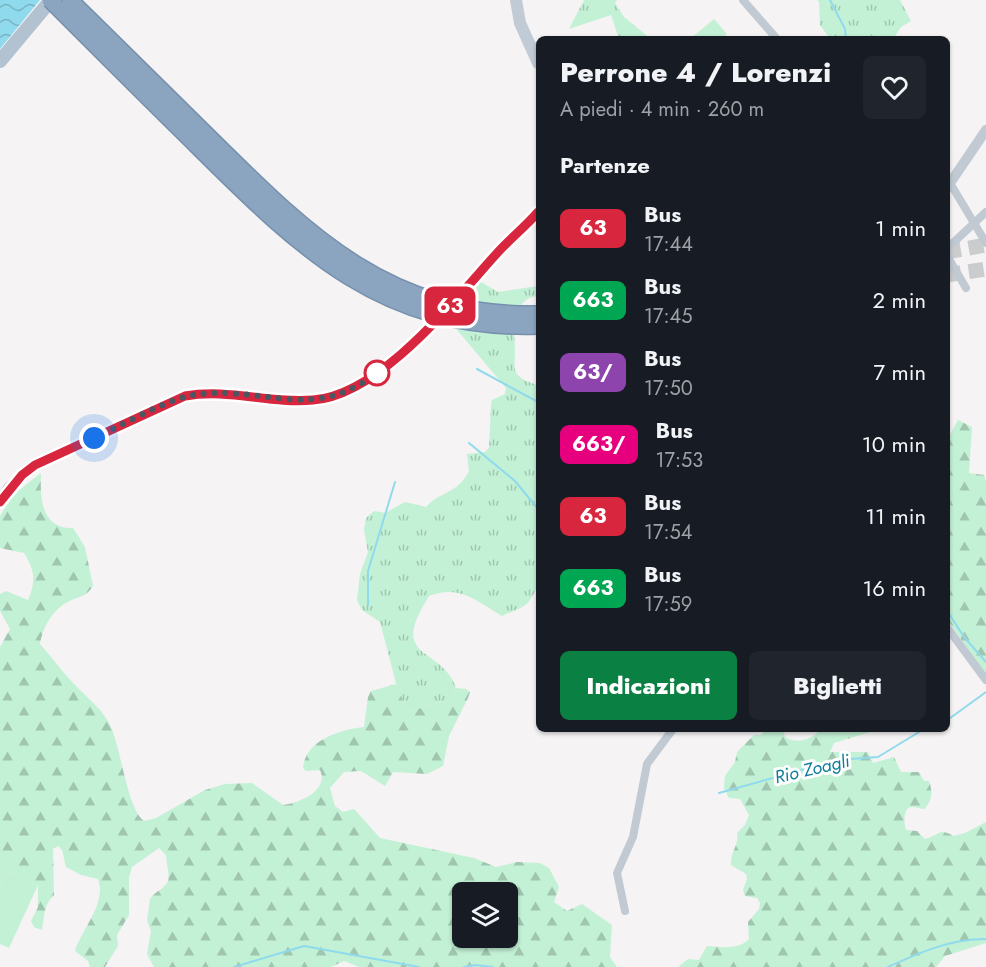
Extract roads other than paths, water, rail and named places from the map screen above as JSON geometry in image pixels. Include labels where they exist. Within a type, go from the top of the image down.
[{"type":"highway","points":[[50,0],[258,206],[330,267],[382,296],[435,315],[487,325],[536,326]]},
{"type":"highway","points":[[70,0],[284,211],[338,254],[379,278],[426,297],[480,311],[536,314]]},
{"type":"main road","points":[[0,61],[50,0]]},
{"type":"main road","points":[[516,0],[520,23],[536,59]]},
{"type":"main road","points":[[0,502],[22,475],[35,465],[185,396],[212,393],[315,400],[358,386],[387,366],[448,308],[536,214]]},
{"type":"street","points":[[743,0],[774,36]]},
{"type":"street","points":[[950,183],[986,130]]},
{"type":"street","points":[[950,189],[975,222],[986,243]]},
{"type":"street","points":[[950,244],[986,212]]},
{"type":"street","points":[[950,261],[966,288]]},
{"type":"street","points":[[950,631],[986,680]]},
{"type":"street","points":[[625,911],[617,873],[633,837],[647,764],[671,732]]},
{"type":"water","points":[[0,0],[40,0],[0,49]]},
{"type":"waterway","points":[[830,0],[845,29],[846,36]]},
{"type":"waterway","points":[[477,369],[536,401]]},
{"type":"waterway","points":[[469,443],[515,481],[536,507]]},
{"type":"waterway","points":[[368,605],[368,571],[395,482]]},
{"type":"waterway","points":[[950,615],[964,637],[986,662]]},
{"type":"waterway","name":"Rio Zoagli","points":[[950,718],[986,692]]},
{"type":"waterway","name":"Rio Zoagli","points":[[719,793],[837,760],[878,757],[919,732]]},
{"type":"waterway","points":[[888,967],[948,944],[986,939]]},
{"type":"waterway","points":[[234,967],[304,946],[419,967]]},
{"type":"waterway","points":[[464,967],[475,965],[493,967]]},
{"type":"tunnel","points":[[950,251],[986,245]]},
{"type":"tunnel","points":[[950,274],[986,269]]}]
